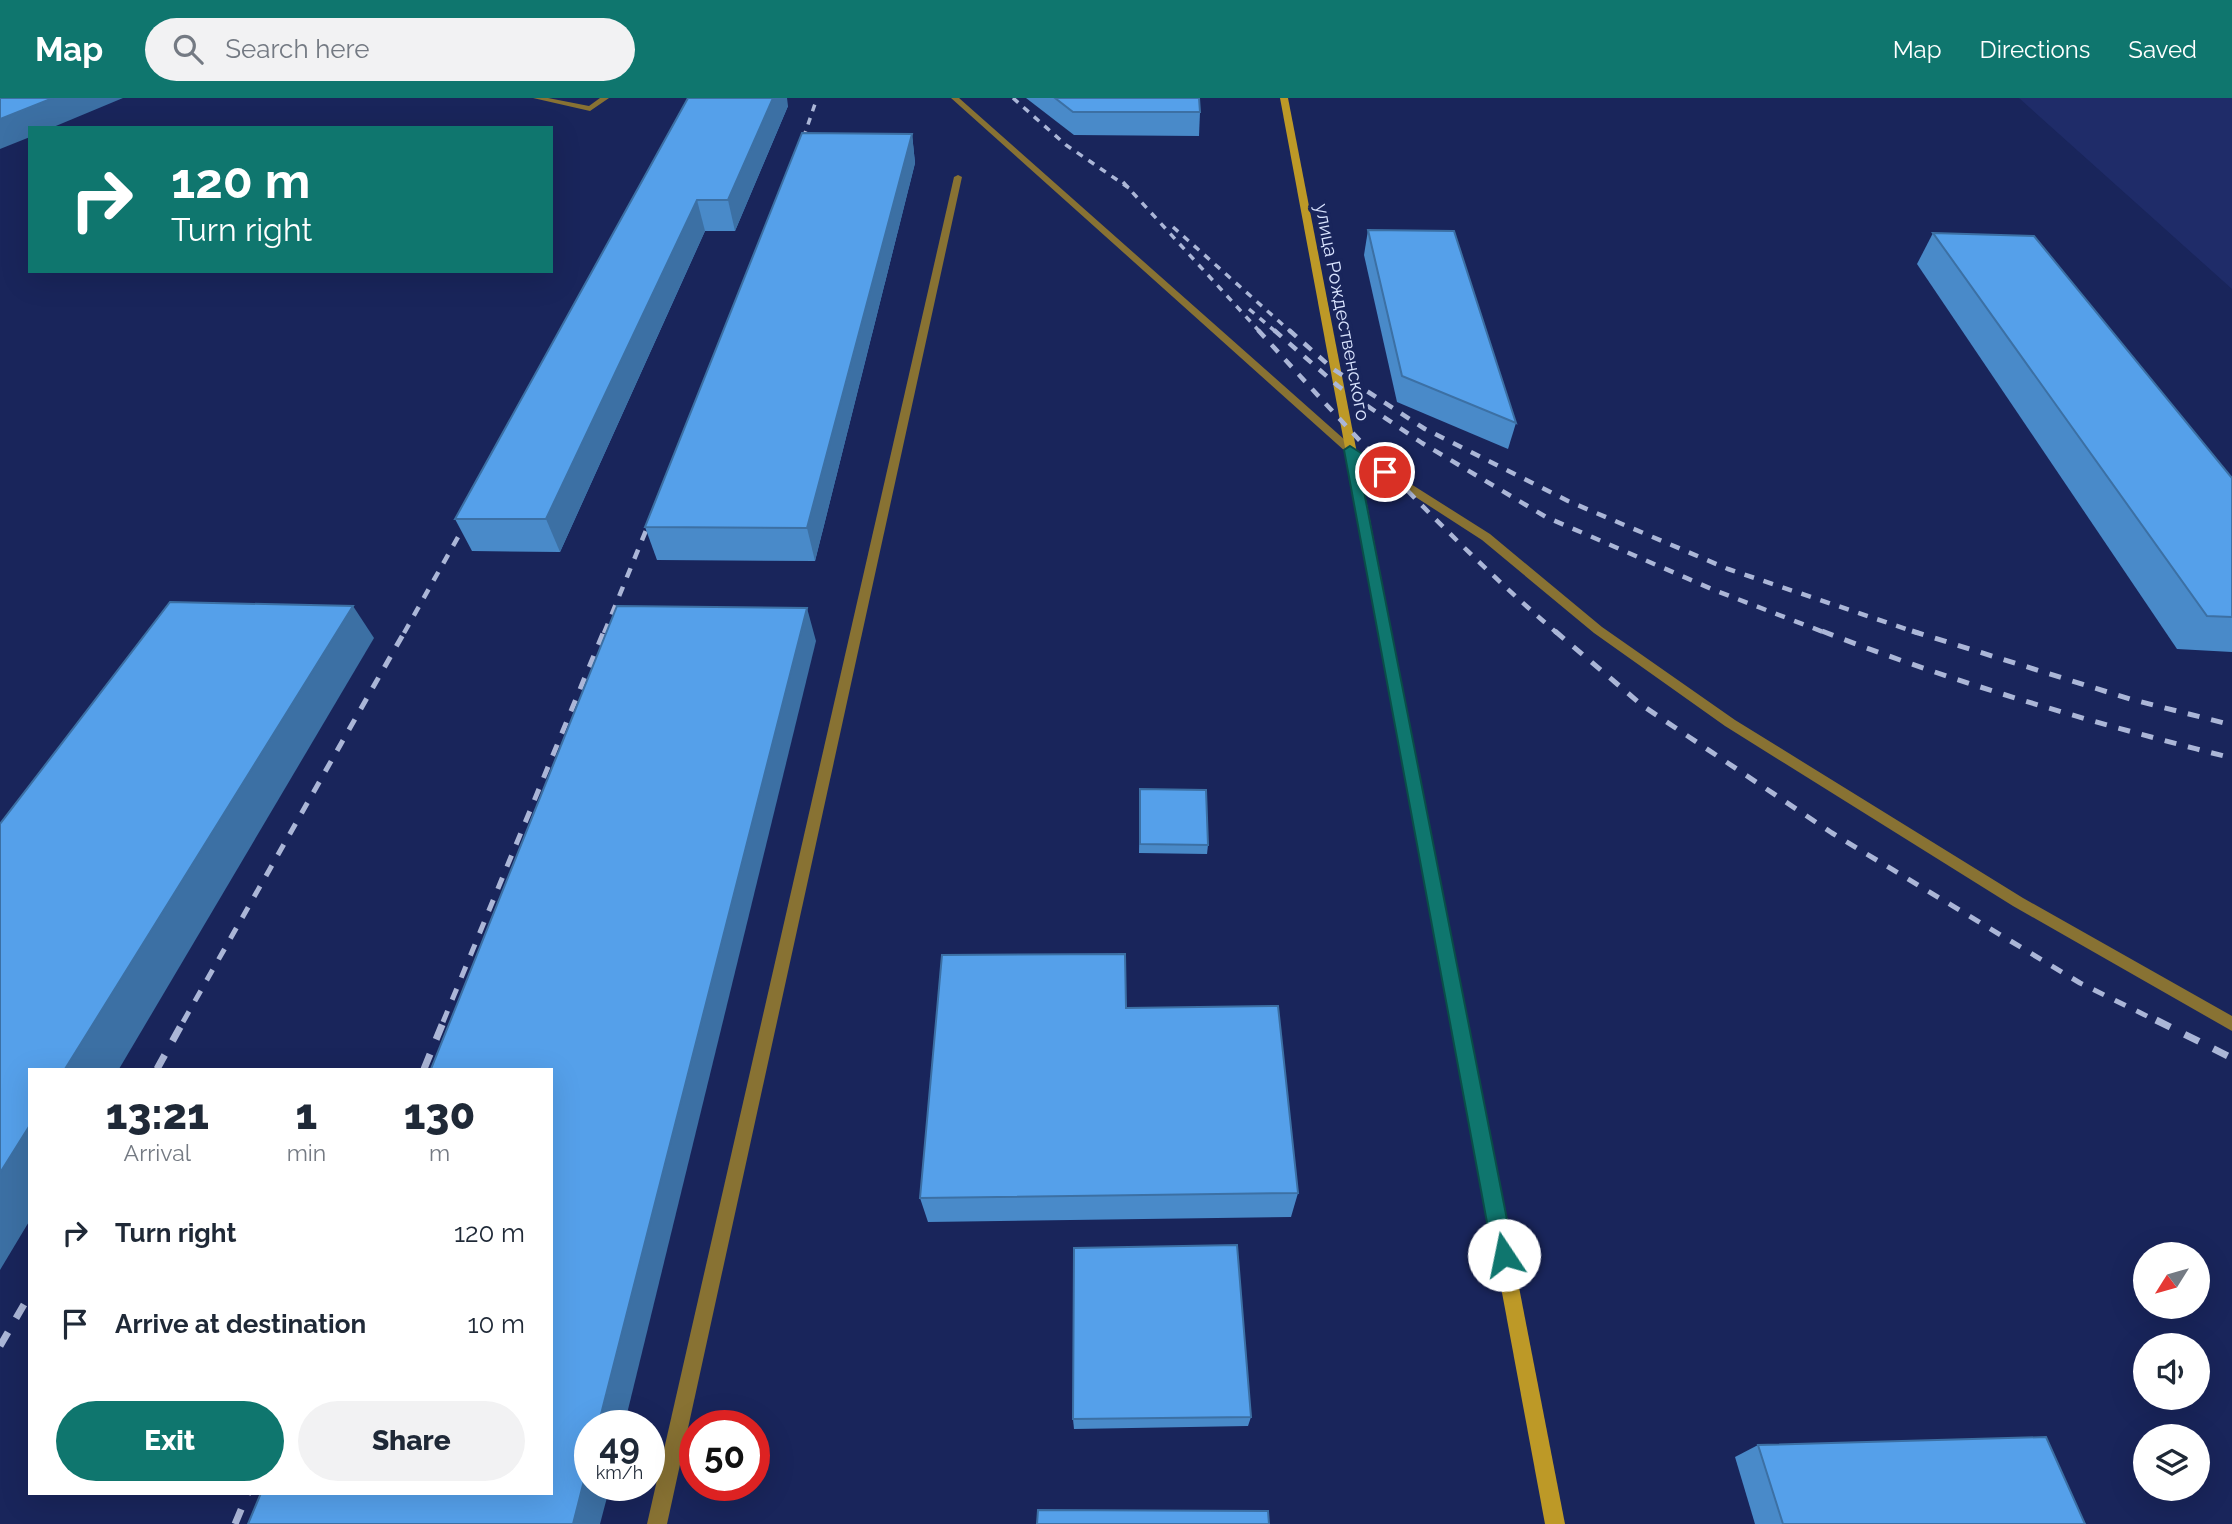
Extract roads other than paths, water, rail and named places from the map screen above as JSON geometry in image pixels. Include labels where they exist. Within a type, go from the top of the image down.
[{"type":"main road","name":"улица Рождественского","points":[[1284,98],[1555,1524]]},
{"type":"lane","points":[[537,98],[590,109],[605,98]]},
{"type":"lane","points":[[955,98],[1350,450],[1486,537],[1598,630],[1730,723],[2018,902],[2232,1024]]},
{"type":"lane","points":[[657,1524],[958,177]]},
{"type":"railway","points":[[799,151],[817,98]]},
{"type":"railway","points":[[1013,98],[1066,145],[1128,187]]},
{"type":"railway","points":[[1123,182],[1128,187]]},
{"type":"railway","points":[[1128,187],[1260,332]]},
{"type":"railway","points":[[1173,227],[1291,332]]},
{"type":"railway","points":[[1249,309],[1276,332]]},
{"type":"railway","points":[[1258,330],[1441,524],[1557,633]]},
{"type":"railway","points":[[1274,330],[1338,386],[1422,443],[1546,517],[1714,590],[1826,633]]},
{"type":"railway","points":[[1289,330],[1333,369],[1425,429],[1568,501],[1728,569],[1913,631]]},
{"type":"railway","points":[[604,633],[654,511]]},
{"type":"railway","points":[[404,633],[471,514]]},
{"type":"railway","points":[[183,1022],[405,631]]},
{"type":"railway","points":[[443,1022],[604,631]]},
{"type":"railway","points":[[1555,631],[1643,706],[1832,833],[2080,983],[2159,1022]]},
{"type":"railway","points":[[1822,631],[2025,701],[2232,758]]},
{"type":"railway","points":[[1913,631],[2130,699],[2232,725]]},
{"type":"railway","points":[[1913,631],[1918,633]]},
{"type":"railway","points":[[158,1068],[184,1020]]},
{"type":"railway","points":[[424,1068],[444,1020]]},
{"type":"railway","points":[[2156,1020],[2232,1058]]},
{"type":"railway","points":[[0,1346],[28,1297]]},
{"type":"railway","points":[[235,1524],[247,1495]]}]
